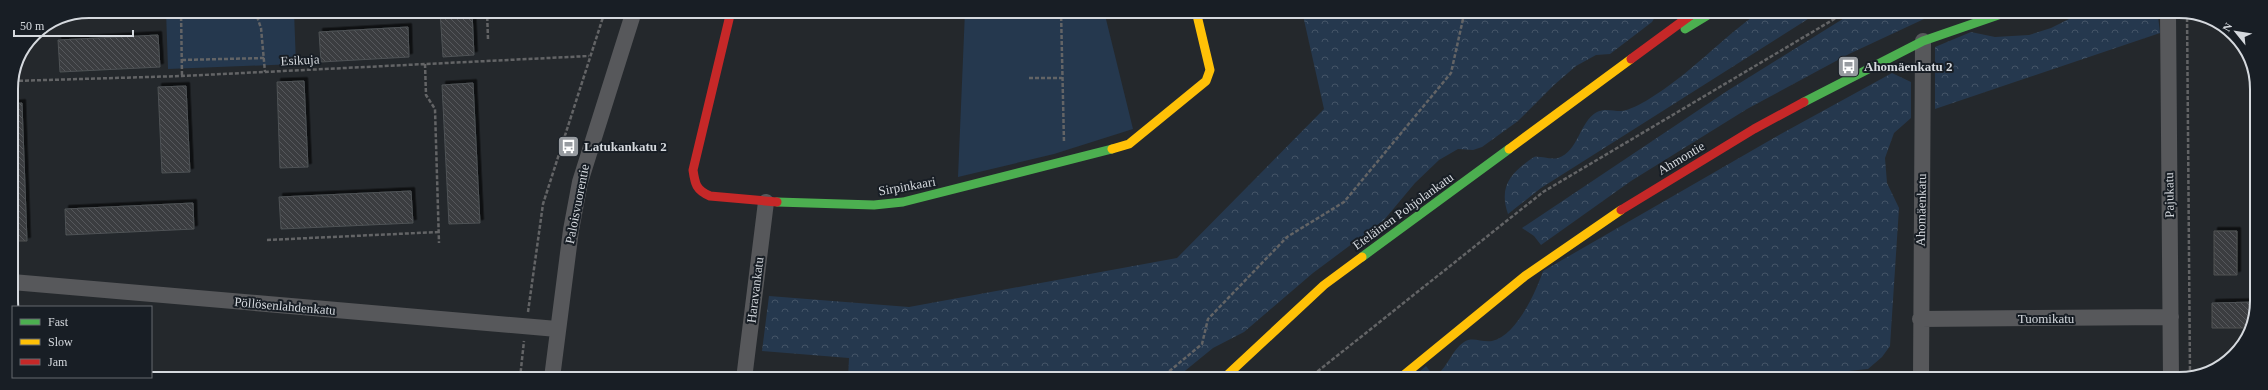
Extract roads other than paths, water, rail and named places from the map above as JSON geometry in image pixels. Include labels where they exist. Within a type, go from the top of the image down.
[{"type":"street","name":"Paloisvuorentie","points":[[553,372],[571,230],[580,182],[632,18]]},
{"type":"street","name":"Sirpinkaari","points":[[729,18],[693,170],[695,185],[700,192],[710,196],[766,202],[874,205],[903,202],[1129,144],[1206,81],[1210,70],[1198,18]]},
{"type":"street","name":"Eteläinen Pohjolankatu","points":[[1231,372],[1324,285],[1687,18]]},
{"type":"street","name":"Eteläinen Pohjolankatu","points":[[1608,75],[1703,18]]},
{"type":"street","name":"Ahmontie","points":[[1408,372],[1525,276],[1637,199],[1754,129],[1923,41],[1990,18]]},
{"type":"street","name":"Pajukatu","points":[[2168,18],[2171,372]]},
{"type":"street","name":"Ahomäenkatu","points":[[1921,372],[1920,319],[1923,41]]},
{"type":"street","name":"Haravankatu","points":[[745,372],[766,202]]},
{"type":"street","name":"Pöllösenlahdenkatu","points":[[18,283],[557,329]]},
{"type":"street","name":"Tuomikatu","points":[[1920,319],[2171,317]]},
{"type":"place","name":"Ahomäenkatu 2","points":[[1849,66]]},
{"type":"place","name":"Latukankatu 2","points":[[569,146]]}]
